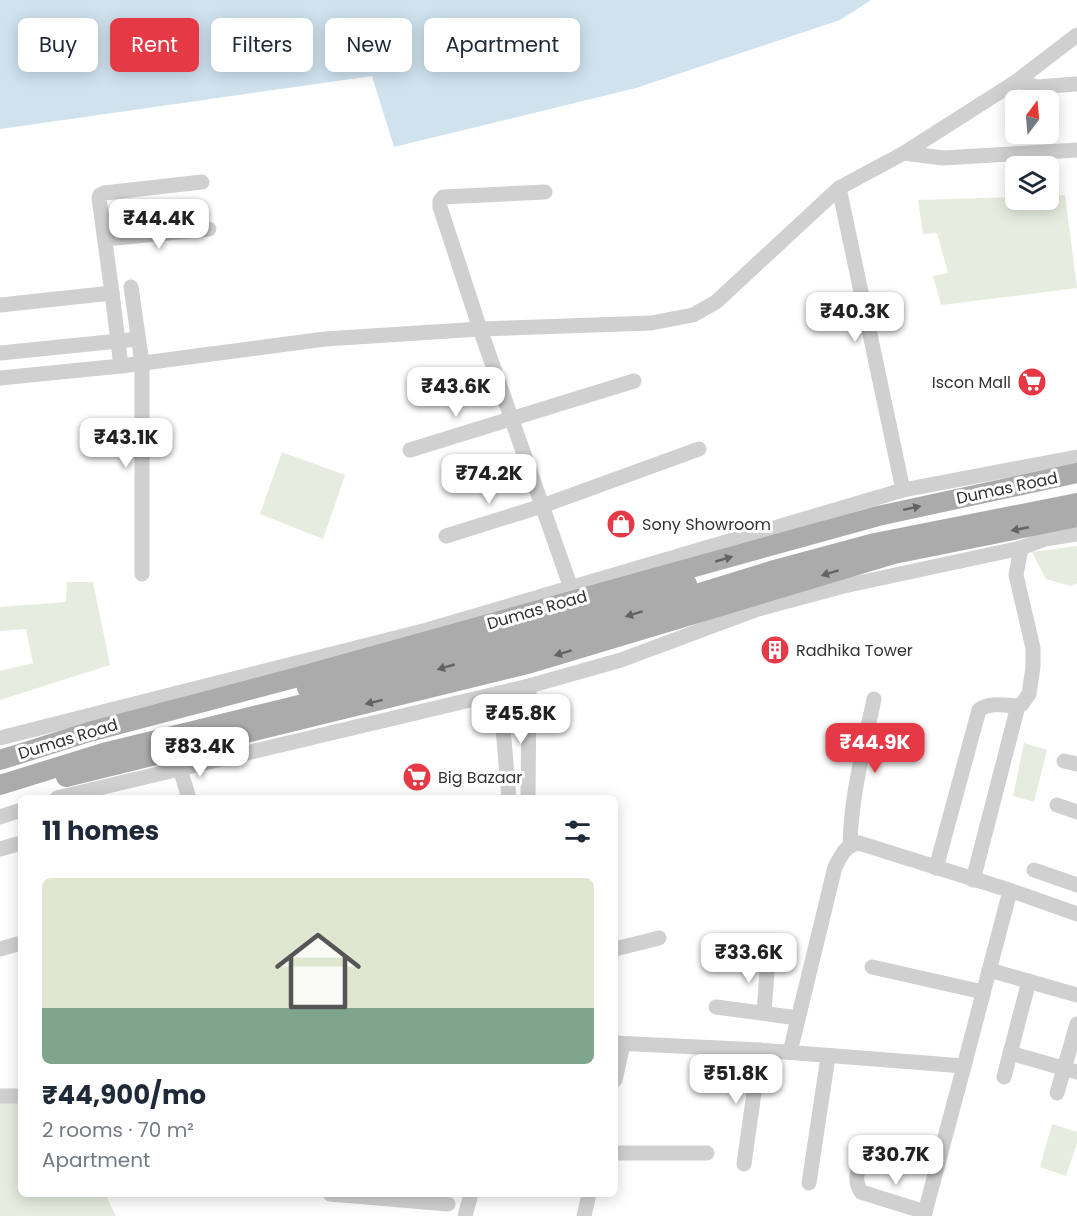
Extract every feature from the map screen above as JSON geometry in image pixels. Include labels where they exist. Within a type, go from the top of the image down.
[{"type":"main road","name":"Dumas Road","points":[[0,760],[90,732],[298,677],[878,516],[1077,473]]},
{"type":"main road","points":[[0,769],[49,754],[353,676],[885,529],[1077,491]]},
{"type":"main road","points":[[0,785],[104,753],[393,682],[602,623],[771,571],[875,543],[1077,503]]},
{"type":"main road","name":"Dumas Road","points":[[0,797],[27,787],[531,663],[894,554],[1077,517]]},
{"type":"street","points":[[0,378],[118,367],[325,339],[480,329],[651,323],[693,315],[716,302],[839,188],[904,153],[1017,81],[1077,35]]},
{"type":"street","points":[[1017,81],[1037,87],[1077,84]]},
{"type":"street","points":[[904,153],[943,158],[1077,150]]},
{"type":"street","points":[[118,367],[100,195],[202,182]]},
{"type":"street","points":[[839,188],[903,490]]},
{"type":"street","points":[[545,192],[443,197],[440,207],[480,329],[571,588]]},
{"type":"street","points":[[105,239],[209,229]]},
{"type":"street","points":[[131,287],[142,363],[142,574]]},
{"type":"street","points":[[0,305],[112,293]]},
{"type":"street","points":[[0,353],[138,339]]},
{"type":"street","points":[[411,450],[634,381]]},
{"type":"street","points":[[446,536],[542,506],[699,449]]},
{"type":"street","points":[[0,738],[427,630],[903,490],[1077,457]]},
{"type":"street","points":[[70,795],[529,686],[621,660],[758,609],[844,586],[1021,548],[1045,539],[1077,534]]},
{"type":"street","points":[[936,868],[979,710],[990,705],[1018,706],[1026,700],[1029,694],[1033,648],[1016,575],[1021,548]]},
{"type":"street","points":[[528,795],[529,686]]},
{"type":"street","points":[[500,693],[508,795]]},
{"type":"street","points":[[850,845],[854,790],[874,699]]},
{"type":"street","points":[[973,880],[1018,706]]},
{"type":"street","points":[[180,769],[185,795]]},
{"type":"street","points":[[1057,806],[1077,812]]},
{"type":"street","points":[[0,817],[18,811]]},
{"type":"street","points":[[790,1052],[835,867],[850,845],[859,843],[1077,914]]},
{"type":"street","points":[[0,849],[18,844]]},
{"type":"street","points":[[1034,870],[1077,885]]},
{"type":"street","points":[[860,1163],[856,1183],[861,1192],[924,1214],[1010,891]]},
{"type":"street","points":[[618,948],[659,938]]},
{"type":"street","points":[[0,949],[18,944]]},
{"type":"street","points":[[764,1013],[768,957]]},
{"type":"street","points":[[872,967],[983,993]]},
{"type":"street","points":[[989,969],[1077,995]]},
{"type":"street","points":[[1004,1077],[1029,981]]},
{"type":"street","points":[[716,1007],[798,1018]]},
{"type":"street","points":[[1057,1093],[1070,1070],[1077,1024]]},
{"type":"street","points":[[619,1043],[790,1052],[964,1066]]},
{"type":"street","points":[[744,1164],[760,1050]]},
{"type":"street","points":[[1010,1053],[1070,1070]]},
{"type":"street","points":[[809,1183],[828,1056]]},
{"type":"street","points":[[0,1096],[18,1096]]},
{"type":"street","points":[[618,1153],[707,1153]]},
{"type":"street","points":[[362,1197],[448,1205]]},
{"type":"street","points":[[465,1216],[470,1197]]},
{"type":"street","points":[[584,1216],[588,1197]]},
{"type":"shaded area","points":[[1059,195],[1065,195],[1077,288],[941,305],[933,276],[948,273],[937,233],[923,234],[918,200],[1005,197],[1005,210],[1059,210]]},
{"type":"shaded area","points":[[282,452],[345,475],[323,539],[260,514]]},
{"type":"shaded area","points":[[1077,546],[1077,583],[1071,586],[1046,579],[1032,552]]},
{"type":"shaded area","points":[[67,582],[93,582],[110,665],[0,700],[0,671],[33,663],[26,629],[0,631],[0,607],[66,602]]},
{"type":"shaded area","points":[[1024,743],[1047,750],[1034,802],[1013,796]]},
{"type":"shaded area","points":[[0,1094],[18,1094],[18,1197],[106,1197],[116,1216],[0,1216]]},
{"type":"shaded area","points":[[1052,1124],[1077,1132],[1077,1143],[1066,1176],[1040,1167]]},
{"type":"water","points":[[0,0],[871,0],[840,20],[636,88],[394,147],[372,76],[0,129]]},
{"type":"place","name":"Iscon Mall","points":[[1032,382]]},
{"type":"place","name":"Sony Showroom","points":[[621,524]]},
{"type":"place","name":"Radhika Tower","points":[[775,650]]},
{"type":"place","name":"Big Bazaar","points":[[417,777]]}]
